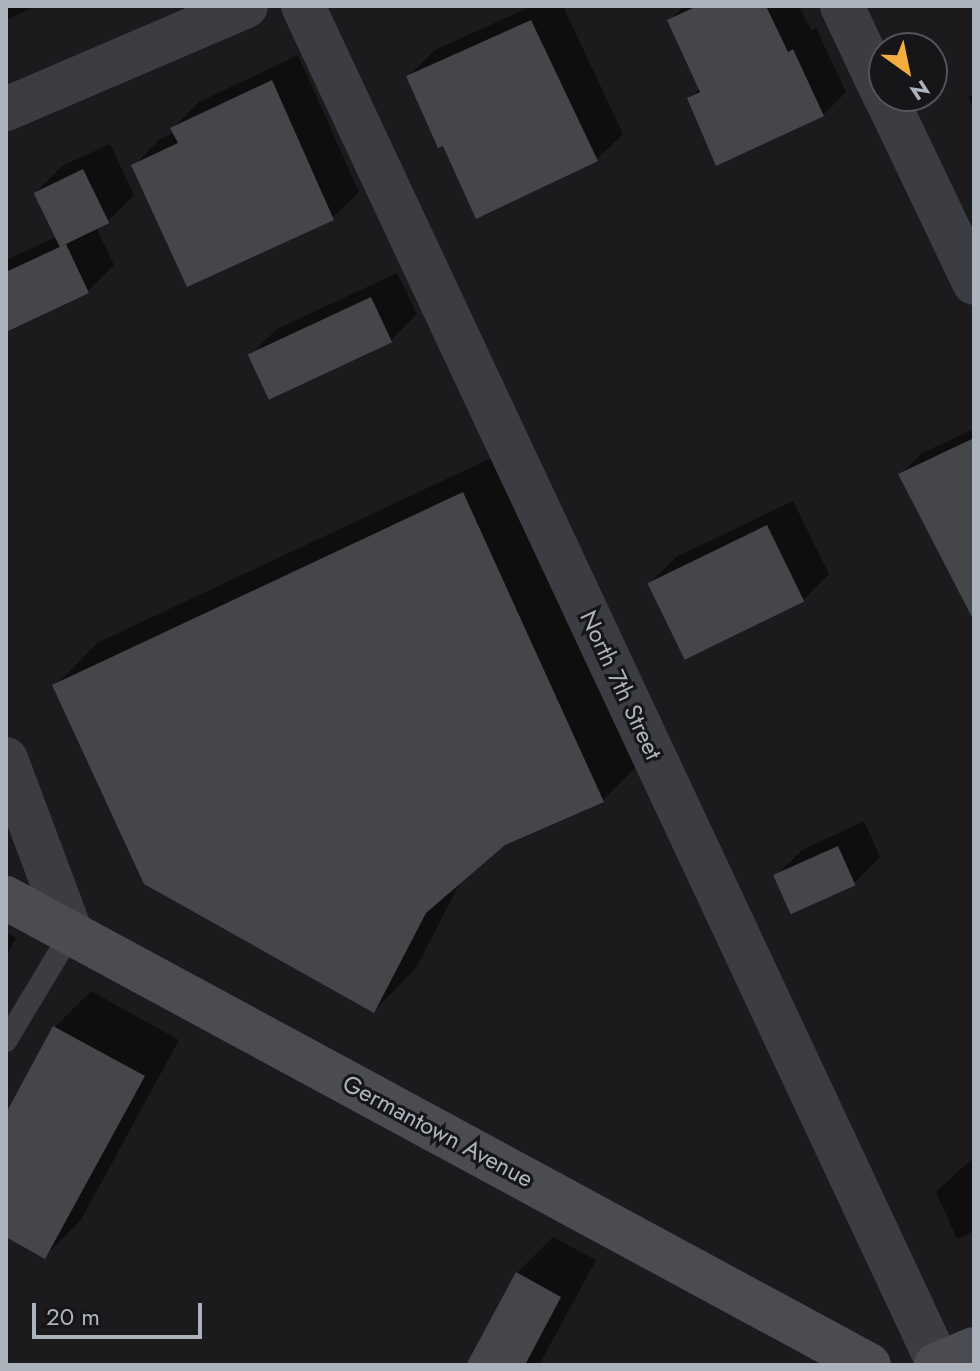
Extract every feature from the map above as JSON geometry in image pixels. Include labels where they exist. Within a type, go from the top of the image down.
[{"type":"street","points":[[6,109],[246,6]]},
{"type":"street","name":"North 7th Street","points":[[303,6],[938,1365]]},
{"type":"street","points":[[842,6],[868,61]]},
{"type":"street","points":[[892,112],[974,283]]},
{"type":"street","points":[[6,759],[71,933]]},
{"type":"street","name":"Germantown Avenue","points":[[6,898],[869,1365]]},
{"type":"street","points":[[938,1365],[974,1349]]},
{"type":"lane","points":[[6,1041],[71,933]]},
{"type":"building","points":[[697,6],[766,6],[788,52],[793,49],[824,116],[716,166],[687,98],[700,92],[667,20]]},
{"type":"building","points":[[531,20],[598,161],[476,219],[443,146],[438,148],[406,76]]},
{"type":"building","points":[[272,80],[334,220],[187,287],[131,165],[178,143],[170,128]]},
{"type":"building","points":[[83,169],[109,223],[60,247],[34,193]]},
{"type":"building","points":[[66,244],[89,293],[6,332],[6,272]]},
{"type":"building","points":[[371,297],[392,342],[269,400],[248,354]]},
{"type":"building","points":[[974,438],[974,621],[898,474]]},
{"type":"building","points":[[463,492],[604,802],[505,845],[426,913],[374,1013],[144,884],[52,685]]},
{"type":"building","points":[[767,525],[804,601],[685,660],[647,583]]},
{"type":"building","points":[[838,846],[855,885],[791,914],[773,875]]},
{"type":"building","points":[[53,1026],[145,1076],[45,1259],[6,1237],[6,1113]]},
{"type":"building","points":[[516,1272],[561,1297],[525,1365],[466,1365]]}]
